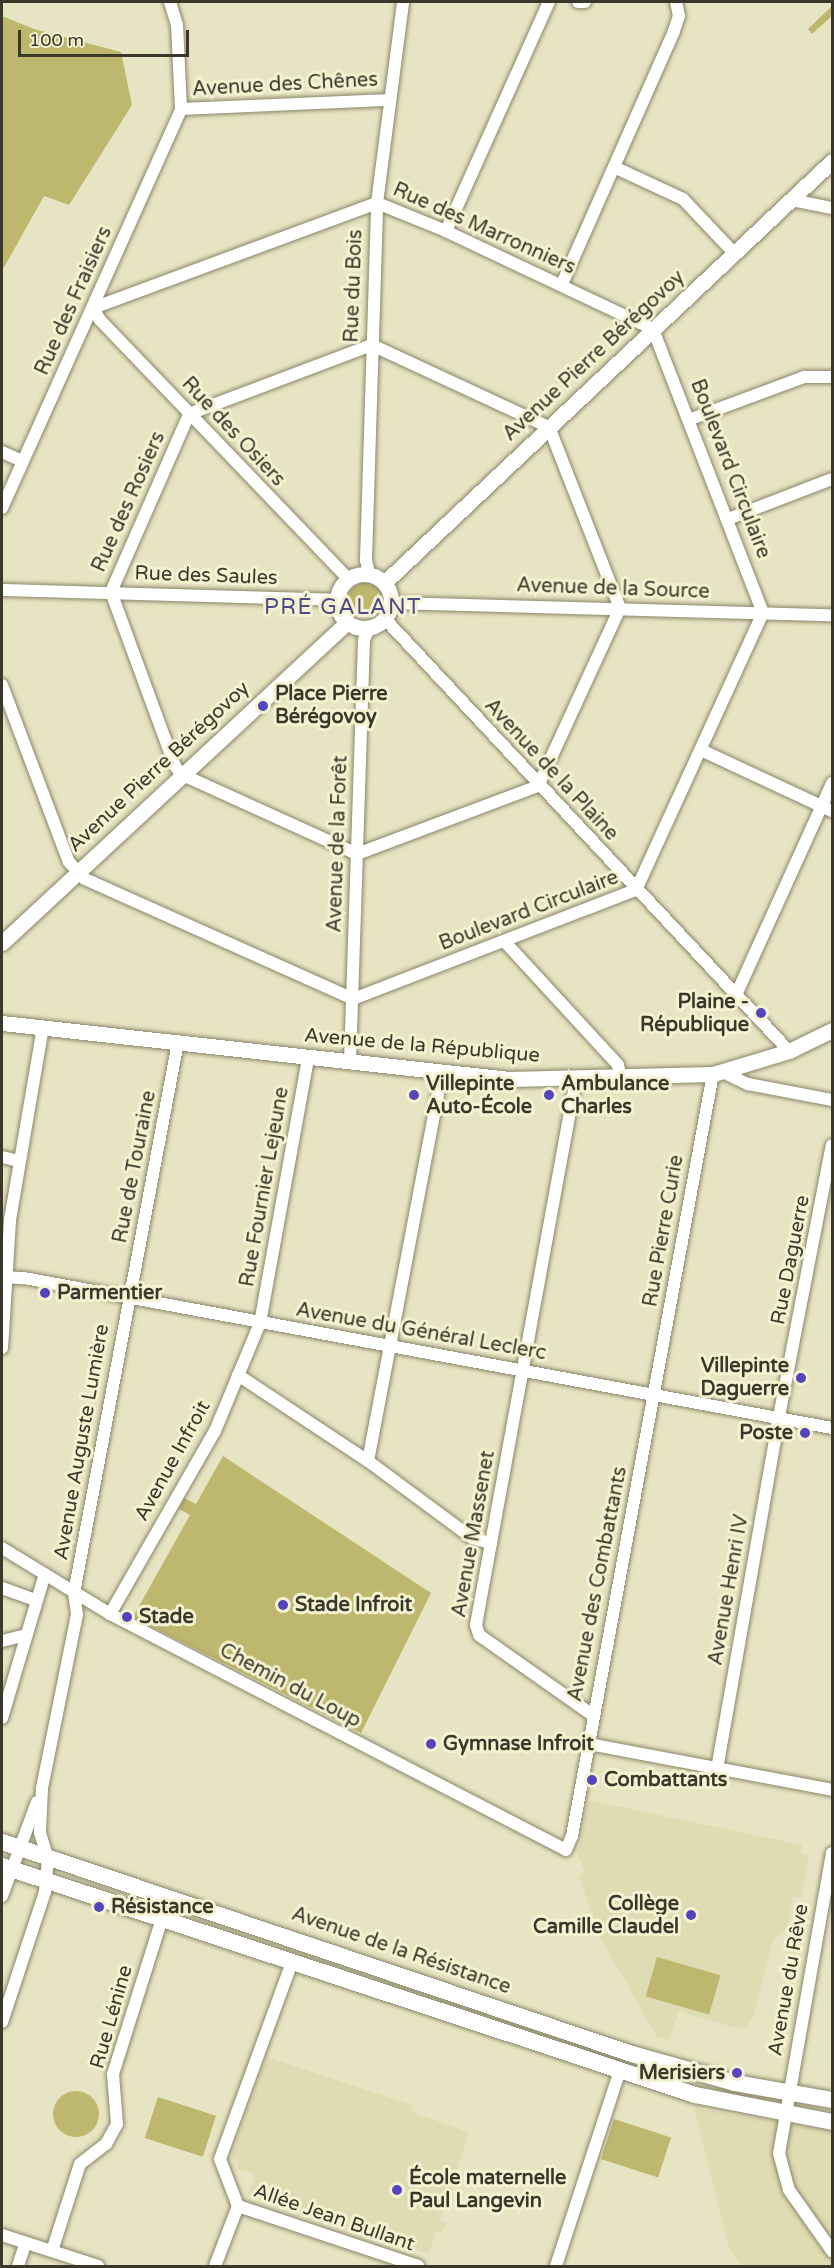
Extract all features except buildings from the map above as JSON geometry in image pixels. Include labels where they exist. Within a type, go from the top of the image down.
[{"type":"main road","name":"Avenue de la Résistance","points":[[2,1842],[48,1859],[257,1925],[632,2054],[735,2083],[832,2100]]},
{"type":"main road","points":[[7,1867],[718,2102],[832,2122]]},
{"type":"street","points":[[170,2],[177,26],[181,109]]},
{"type":"street","name":"Rue du Bois","points":[[369,574],[366,561],[376,203],[403,2]]},
{"type":"street","points":[[446,231],[549,2]]},
{"type":"street","points":[[578,2],[585,2]]},
{"type":"street","points":[[562,284],[666,52],[677,24],[676,2]]},
{"type":"street","name":"Avenue des Chênes","points":[[181,109],[390,100]]},
{"type":"street","name":"Rue des Fraisiers","points":[[2,508],[181,109]]},
{"type":"street","name":"Avenue Pierre Bérégovoy","points":[[385,582],[832,161]]},
{"type":"street","points":[[614,167],[683,199],[734,253]]},
{"type":"street","points":[[792,200],[832,208]]},
{"type":"street","name":"Rue des Marronniers","points":[[93,308],[376,203],[446,231],[653,329]]},
{"type":"street","name":"Rue des Osiers","points":[[93,308],[189,414],[348,579]]},
{"type":"street","name":"Boulevard Circulaire","points":[[353,999],[636,890],[763,613],[691,419],[653,329]]},
{"type":"street","points":[[181,774],[357,854],[538,786],[620,608],[549,427],[372,345],[189,414]]},
{"type":"street","points":[[691,419],[804,377],[832,377]]},
{"type":"street","name":"Rue des Rosiers","points":[[181,774],[175,766],[111,592],[189,414]]},
{"type":"street","points":[[2,452],[22,461]]},
{"type":"street","points":[[728,519],[832,479]]},
{"type":"street","points":[[369,574],[385,582],[392,603],[385,619],[369,628],[347,622],[337,600],[348,579],[369,574]]},
{"type":"street","name":"Rue des Saules","points":[[2,590],[337,600]]},
{"type":"street","name":"Avenue de la Source","points":[[392,603],[832,615]]},
{"type":"street","name":"Avenue de la Plaine","points":[[385,619],[538,786],[789,1051]]},
{"type":"street","name":"Avenue Pierre Bérégovoy","points":[[2,943],[347,622]]},
{"type":"street","name":"Avenue de la Forêt","points":[[350,1062],[364,640],[369,628]]},
{"type":"street","points":[[2,685],[69,862],[77,872],[85,879],[353,999]]},
{"type":"street","points":[[701,750],[827,809]]},
{"type":"street","points":[[736,995],[827,809],[832,783]]},
{"type":"street","points":[[505,942],[618,1065],[621,1077]]},
{"type":"street","name":"Avenue de la République","points":[[2,1023],[509,1079],[718,1073],[789,1051],[832,1030]]},
{"type":"street","points":[[2,1348],[4,1277],[10,1220],[43,1027]]},
{"type":"street","name":"Rue de Touraine","points":[[130,1298],[178,1042]]},
{"type":"street","name":"Rue Fournier Lejeune","points":[[260,1323],[309,1058]]},
{"type":"street","points":[[368,1461],[392,1347],[442,1072]]},
{"type":"street","points":[[718,1073],[748,1084],[832,1100]]},
{"type":"street","name":"Rue Pierre Curie","points":[[654,1395],[718,1073]]},
{"type":"street","name":"Avenue Massenet","points":[[576,1078],[476,1625],[479,1635],[594,1716]]},
{"type":"street","name":"Rue Daguerre","points":[[780,1418],[832,1144]]},
{"type":"street","points":[[2,1157],[20,1161]]},
{"type":"street","name":"Avenue du Général Leclerc","points":[[4,1277],[130,1298],[832,1428]]},
{"type":"street","name":"Avenue Auguste Lumière","points":[[42,1788],[77,1614],[74,1593],[130,1298]]},
{"type":"street","name":"Avenue Infroit","points":[[110,1614],[215,1431],[260,1323]]},
{"type":"street","points":[[238,1375],[368,1461],[472,1538],[491,1544]]},
{"type":"street","name":"Avenue des Combattants","points":[[566,1850],[572,1836],[654,1395]]},
{"type":"street","name":"Avenue Henri IV","points":[[717,1768],[780,1418]]},
{"type":"street","name":"Chemin du Loup","points":[[2,1548],[110,1614],[566,1850]]},
{"type":"street","points":[[2,1718],[35,1600],[45,1574]]},
{"type":"street","points":[[2,1588],[35,1600]]},
{"type":"street","points":[[2,1641],[26,1635]]},
{"type":"street","points":[[589,1744],[832,1790]]},
{"type":"street","points":[[2,1896],[7,1867],[20,1849],[42,1788]]},
{"type":"street","points":[[2,2022],[47,1881],[48,1859],[40,1832],[42,1788]]},
{"type":"street","name":"Avenue du Rêve","points":[[832,1853],[779,2153],[784,2178],[800,2207],[832,2252]]},
{"type":"street","name":"Rue Lénine","points":[[52,2251],[80,2164],[106,2144],[117,2124],[112,2074],[162,1919]]},
{"type":"street","points":[[215,2266],[238,2206],[220,2159],[291,1962]]},
{"type":"street","points":[[556,2266],[620,2070]]},
{"type":"street","name":"Allée Jean Bullant","points":[[238,2206],[418,2266]]},
{"type":"street","points":[[2,2235],[98,2266]]},
{"type":"street","points":[[18,2266],[25,2244]]},
{"type":"shaded area","points":[[832,6],[832,16],[812,34],[808,29]]},
{"type":"shaded area","points":[[2,16],[34,29],[121,52],[132,105],[69,205],[44,196],[2,271]]},
{"type":"shaded area","points":[[365,583],[377,588],[382,600],[377,612],[365,617],[353,612],[348,600],[353,588]]},
{"type":"shaded area","name":"Stade Infroit","points":[[223,1456],[431,1593],[361,1733],[133,1617],[190,1515],[179,1509],[184,1498],[196,1504]]},
{"type":"shaded area","name":"Collège Camille Claudel","points":[[588,1800],[802,1845],[801,1854],[809,1856],[801,1898],[793,1897],[788,1926],[773,1940],[754,2016],[746,2027],[735,2028],[679,2011],[669,2040],[657,2037],[600,1937],[579,1876],[585,1871],[578,1856]]},
{"type":"shaded area","points":[[657,1957],[720,1975],[709,2015],[646,1996]]},
{"type":"shaded area","points":[[266,2057],[413,2105],[411,2112],[469,2132],[440,2221],[446,2223],[442,2233],[436,2231],[429,2254],[248,2195],[255,2174],[237,2169],[239,2160],[231,2157]]},
{"type":"shaded area","points":[[76,2091],[92,2098],[99,2114],[92,2130],[76,2137],[60,2130],[53,2114],[60,2098]]},
{"type":"shaded area","points":[[158,2097],[216,2116],[203,2157],[145,2138]]},
{"type":"shaded area","points":[[694,2108],[832,2131],[832,2266],[741,2266],[729,2249]]},
{"type":"shaded area","points":[[614,2119],[671,2138],[658,2177],[601,2159]]},
{"type":"place","name":"Place Pierre Bérégovoy","points":[[263,706]]},
{"type":"place","name":"Plaine - République","points":[[761,1013]]},
{"type":"place","name":"Villepinte Auto-École","points":[[414,1095]]},
{"type":"place","name":"Ambulance Charles","points":[[549,1095]]},
{"type":"place","name":"Parmentier","points":[[45,1293]]},
{"type":"place","name":"Villepinte Daguerre","points":[[801,1378]]},
{"type":"place","name":"Poste","points":[[805,1433]]},
{"type":"place","name":"Stade Infroit","points":[[283,1605]]},
{"type":"place","name":"Stade","points":[[127,1617]]},
{"type":"place","name":"Gymnase Infroit","points":[[431,1744]]},
{"type":"place","name":"Combattants","points":[[592,1780]]},
{"type":"place","name":"Résistance","points":[[99,1907]]},
{"type":"place","name":"Collège Camille Claudel","points":[[691,1915]]},
{"type":"place","name":"Merisiers","points":[[737,2073]]},
{"type":"place","name":"École maternelle Paul Langevin","points":[[397,2190]]},
{"type":"district","name":"PRÉ GALANT","points":[[343,608]]}]
